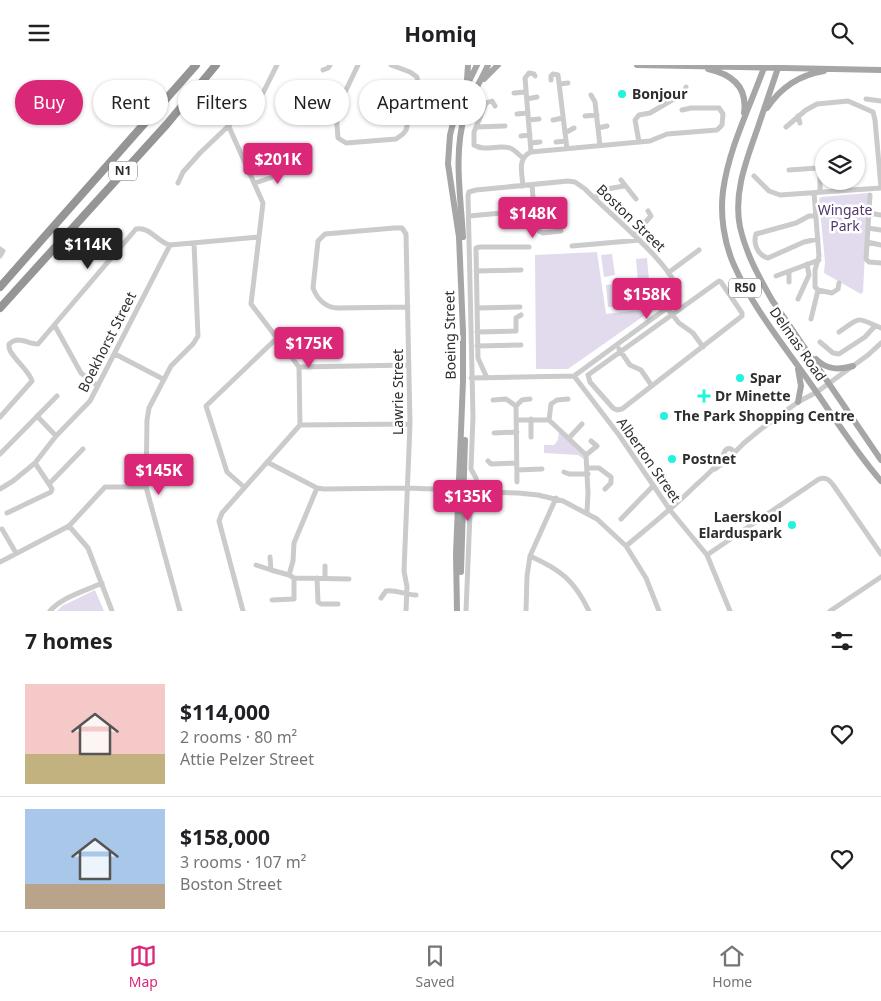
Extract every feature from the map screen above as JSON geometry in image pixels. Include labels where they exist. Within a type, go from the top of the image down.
[{"type":"highway","name":"N1","points":[[0,287],[196,65]]},
{"type":"highway","name":"N1","points":[[0,308],[166,124],[216,65]]},
{"type":"highway","points":[[0,280],[78,199]]},
{"type":"highway","points":[[0,315],[29,276]]},
{"type":"main road","points":[[467,80],[468,65]]},
{"type":"main road","name":"Boeing Street","points":[[470,80],[477,65]]},
{"type":"main road","name":"Boeing Street","points":[[480,80],[488,65]]},
{"type":"main road","points":[[481,80],[498,65]]},
{"type":"main road","points":[[637,65],[778,66],[881,70]]},
{"type":"main road","points":[[697,66],[727,75],[737,83],[743,95],[745,105],[741,126]]},
{"type":"main road","name":"Delmas Road","points":[[765,66],[741,126],[728,165],[723,191],[722,216],[733,263],[747,291],[881,481]]},
{"type":"main road","name":"Delmas Road","points":[[778,66],[742,180],[738,209],[746,249],[757,274],[881,460]]},
{"type":"main road","points":[[762,115],[777,94],[790,83],[808,75],[840,69]]},
{"type":"main road","name":"Boeing Street","points":[[453,125],[448,164],[460,237],[463,381],[458,611]]},
{"type":"main road","name":"Boeing Street","points":[[460,490],[466,378],[460,142],[463,125]]},
{"type":"main road","points":[[806,350],[827,367],[841,369],[853,366]]},
{"type":"main road","points":[[793,358],[801,380],[798,402]]},
{"type":"street","points":[[178,183],[183,172],[200,153],[263,93],[277,65]]},
{"type":"street","points":[[323,70],[330,65]]},
{"type":"street","points":[[358,65],[336,111],[338,138],[346,143],[396,139],[406,130],[418,84],[417,77],[410,72],[391,65]]},
{"type":"street","points":[[531,152],[525,77],[532,73],[535,76]]},
{"type":"street","points":[[551,80],[552,75],[557,74],[560,84],[567,149]]},
{"type":"street","points":[[560,84],[568,83]]},
{"type":"street","points":[[639,142],[632,121],[639,113],[651,112],[663,103],[684,93],[686,87]]},
{"type":"street","points":[[514,93],[526,92]]},
{"type":"street","points":[[591,95],[595,100],[600,146]]},
{"type":"street","points":[[527,99],[537,97]]},
{"type":"street","points":[[866,99],[881,103],[873,112]]},
{"type":"street","points":[[495,106],[492,101],[487,102],[476,127],[475,146],[485,149],[508,147],[523,158]]},
{"type":"street","points":[[786,127],[798,116],[815,105],[838,101],[850,102],[873,112]]},
{"type":"street","points":[[523,186],[521,165],[523,158],[531,152],[652,141],[666,134],[717,130],[722,125],[723,114],[720,108],[691,108],[682,110]]},
{"type":"street","points":[[754,175],[775,195],[881,187],[873,112]]},
{"type":"street","points":[[518,114],[528,113]]},
{"type":"street","points":[[585,116],[597,115]]},
{"type":"street","points":[[798,116],[800,123]]},
{"type":"street","points":[[529,120],[539,119]]},
{"type":"street","points":[[553,120],[563,119]]},
{"type":"street","points":[[476,127],[505,126]]},
{"type":"street","points":[[598,128],[607,126]]},
{"type":"street","points":[[229,127],[255,183],[263,207],[251,304],[299,367],[300,425],[222,513],[219,521],[243,611]]},
{"type":"street","points":[[565,133],[574,128]]},
{"type":"street","points":[[521,136],[530,135]]},
{"type":"street","points":[[556,142],[566,141]]},
{"type":"street","points":[[531,143],[540,142]]},
{"type":"street","points":[[255,183],[293,167]]},
{"type":"street","points":[[789,170],[818,168],[820,192]]},
{"type":"street","points":[[621,180],[636,199]]},
{"type":"street","name":"Boston Street","points":[[468,195],[470,191],[474,190],[572,181],[580,185],[640,240],[656,257],[678,288],[679,293],[675,302],[574,375]]},
{"type":"street","points":[[532,185],[539,231],[543,233],[561,231]]},
{"type":"street","points":[[594,198],[607,189],[624,186]]},
{"type":"street","points":[[810,319],[818,291],[815,287],[814,279],[819,260],[814,193]]},
{"type":"street","name":"Boeing Street","points":[[466,611],[470,513],[475,503],[477,479],[471,469],[472,378],[468,195]]},
{"type":"street","points":[[870,195],[866,259],[871,262],[881,263]]},
{"type":"street","points":[[469,216],[559,208]]},
{"type":"street","points":[[648,211],[656,222]]},
{"type":"street","points":[[869,213],[881,215]]},
{"type":"street","points":[[634,235],[651,216]]},
{"type":"street","points":[[816,216],[810,216],[796,223],[756,234],[755,242],[758,252],[763,257],[768,258],[804,242],[818,239]]},
{"type":"street","name":"Lawrie Street","points":[[406,611],[407,595],[404,571],[410,424],[408,307],[405,232],[399,228],[381,229],[325,234],[321,237],[318,241],[313,288],[316,295],[332,308],[408,307]]},
{"type":"street","points":[[868,228],[881,230]]},
{"type":"street","points":[[0,417],[32,381],[8,348],[9,344],[20,339],[35,345],[38,344],[136,229],[145,229],[165,244],[170,245],[259,237]]},
{"type":"street","points":[[572,246],[640,240]]},
{"type":"street","points":[[180,611],[146,487],[148,412],[163,379],[174,361],[193,344],[198,336],[194,243]]},
{"type":"street","points":[[867,243],[881,245]]},
{"type":"street","name":"Boekhorst Street","points":[[0,489],[35,463],[56,436],[90,401],[170,245]]},
{"type":"street","points":[[487,378],[478,362],[475,250],[477,247],[529,247]]},
{"type":"street","points":[[0,249],[3,251],[0,256]]},
{"type":"street","points":[[668,273],[699,250]]},
{"type":"street","points":[[776,276],[819,260]]},
{"type":"street","points":[[798,299],[808,275],[807,264]]},
{"type":"street","points":[[476,271],[521,270]]},
{"type":"street","points":[[789,272],[789,282]]},
{"type":"street","points":[[719,281],[742,315],[703,347],[622,409],[617,410],[613,408],[590,382],[588,375],[719,281]]},
{"type":"street","points":[[818,291],[832,293],[838,289],[840,283]]},
{"type":"street","points":[[476,308],[520,307]]},
{"type":"street","points":[[667,308],[680,324],[693,333],[703,347]]},
{"type":"street","points":[[477,332],[516,331],[516,318],[521,315]]},
{"type":"street","points":[[820,343],[833,353],[839,354],[878,327],[865,319],[860,319],[839,332]]},
{"type":"street","points":[[55,326],[81,373],[98,386]]},
{"type":"street","points":[[244,487],[227,472],[206,406],[276,339]]},
{"type":"street","points":[[626,546],[670,510],[744,443],[798,402],[817,392],[853,366],[881,343]]},
{"type":"street","points":[[477,346],[521,345]]},
{"type":"street","points":[[615,345],[632,367],[642,371],[652,386]]},
{"type":"street","points":[[115,354],[163,379]]},
{"type":"street","points":[[299,367],[409,365]]},
{"type":"street","points":[[472,378],[574,375]]},
{"type":"street","name":"Alberton Street","points":[[574,375],[619,435],[670,510],[707,555],[730,611]]},
{"type":"street","points":[[0,454],[57,396]]},
{"type":"street","points":[[493,400],[506,399],[516,406]]},
{"type":"street","points":[[517,482],[516,406],[522,400],[530,399]]},
{"type":"street","points":[[549,420],[551,404],[557,400],[568,399]]},
{"type":"street","points":[[0,407],[5,412]]},
{"type":"street","points":[[37,416],[56,436]]},
{"type":"street","points":[[531,419],[531,437]]},
{"type":"street","points":[[517,420],[549,420],[586,455],[588,471],[586,513]]},
{"type":"street","points":[[300,425],[410,424]]},
{"type":"street","points":[[569,438],[582,425]]},
{"type":"street","points":[[494,433],[517,432]]},
{"type":"street","points":[[586,455],[597,446],[592,441]]},
{"type":"street","points":[[50,484],[83,449]]},
{"type":"street","points":[[705,477],[720,460],[726,449],[731,454]]},
{"type":"street","points":[[488,461],[491,464],[542,469]]},
{"type":"street","points":[[267,462],[317,488],[327,490],[407,488],[518,493],[556,498],[570,503],[602,523],[626,546],[646,578],[659,611]]},
{"type":"street","points":[[6,513],[51,492],[50,484],[35,463]]},
{"type":"street","points":[[564,472],[569,474],[599,468],[611,477],[611,483],[605,489]]},
{"type":"street","points":[[707,555],[819,479],[825,478],[836,489],[881,554]]},
{"type":"street","points":[[621,519],[653,486]]},
{"type":"street","points":[[0,562],[69,526],[105,487],[146,487]]},
{"type":"street","points":[[272,600],[294,599],[292,576],[294,543],[317,488]]},
{"type":"street","points":[[526,611],[527,576],[530,556],[556,498]]},
{"type":"street","points":[[69,526],[88,548],[112,611]]},
{"type":"street","points":[[2,529],[16,553]]},
{"type":"street","points":[[530,556],[545,563],[570,580],[580,593],[589,611]]},
{"type":"street","points":[[270,557],[271,570]]},
{"type":"street","points":[[256,565],[292,576],[317,579],[349,579]]},
{"type":"street","points":[[325,566],[325,579]]},
{"type":"street","points":[[830,611],[881,577]]},
{"type":"street","points":[[317,579],[318,602],[321,604],[338,604]]},
{"type":"street","points":[[50,611],[63,601],[102,583]]},
{"type":"street","points":[[382,598],[386,591],[389,590],[407,595],[416,595]]},
{"type":"green space","name":"Wingate Park","points":[[868,193],[863,292],[861,294],[824,273],[825,262],[819,199],[821,197]]},
{"type":"green space","points":[[597,252],[606,314],[655,308],[568,369],[536,369],[535,255]]},
{"type":"green space","points":[[612,254],[615,275],[604,277],[601,255]]},
{"type":"green space","points":[[647,258],[649,280],[664,278],[667,301],[608,307],[606,285],[638,281],[636,259]]},
{"type":"green space","points":[[559,431],[584,456],[585,460],[578,455],[544,453],[544,445],[554,445],[558,440]]},
{"type":"green space","points":[[95,590],[104,611],[57,611],[62,606]]},
{"type":"place","name":"Bonjour","points":[[622,94]]},
{"type":"place","name":"Spar","points":[[740,378]]},
{"type":"place","name":"Dr Minette","points":[[704,396]]},
{"type":"place","name":"The Park Shopping Centre","points":[[664,416]]},
{"type":"place","name":"Postnet","points":[[672,459]]},
{"type":"place","name":"Laerskool Elarduspark","points":[[792,525]]}]
